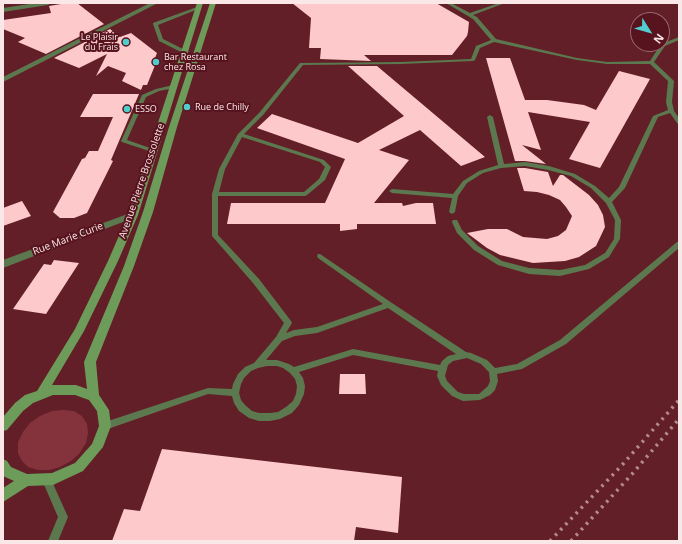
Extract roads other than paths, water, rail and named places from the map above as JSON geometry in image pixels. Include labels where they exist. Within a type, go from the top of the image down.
[{"type":"main road","name":"Avenue Pierre Brossolette","points":[[93,397],[90,362],[129,266],[148,212],[175,120],[213,3]]},
{"type":"main road","name":"Avenue Pierre Brossolette","points":[[41,394],[79,331],[113,261],[133,215],[200,5]]},
{"type":"main road","name":"Avenue Pierre Brossolette","points":[[3,426],[19,407],[41,394],[53,390],[76,390],[93,397],[103,410],[105,426]]},
{"type":"main road","points":[[3,464],[6,471],[26,480],[53,479],[79,467],[97,447],[105,426]]},
{"type":"main road","points":[[3,496],[26,480]]},
{"type":"street","points":[[3,10],[48,3]]},
{"type":"street","points":[[3,80],[155,3]]},
{"type":"street","name":"Rue Marie Curie","points":[[3,264],[133,215]]},
{"type":"lane","points":[[448,3],[475,18],[494,40],[577,59],[607,63],[651,62],[672,82],[668,102],[671,111],[679,122]]},
{"type":"lane","points":[[470,15],[503,3]]},
{"type":"lane","points":[[185,52],[161,40],[155,24],[200,5]]},
{"type":"lane","points":[[651,62],[663,46],[679,38]]},
{"type":"lane","points":[[257,365],[277,363],[294,371],[300,382],[300,394],[296,403],[289,410],[280,415],[259,417],[249,414],[237,401],[237,384],[241,376],[257,365],[279,339],[288,323],[256,281],[215,236],[214,194],[222,169],[240,135],[261,114],[302,64],[400,63],[473,60],[478,47],[494,40]]},
{"type":"lane","points":[[154,151],[124,141],[144,96],[158,90],[173,87]]},
{"type":"lane","points":[[609,202],[622,188],[656,116],[671,111]]},
{"type":"lane","points":[[490,117],[501,166]]},
{"type":"lane","points":[[214,194],[305,194],[322,180],[328,167],[322,161],[240,135]]},
{"type":"lane","points":[[452,212],[455,196],[468,180],[481,172],[501,166],[525,164],[549,168],[567,174],[593,187],[609,202],[618,220],[617,239],[607,255],[587,267],[560,273],[529,271],[500,262],[476,248],[459,231],[454,222]]},
{"type":"lane","points":[[392,191],[455,196]]},
{"type":"lane","points":[[493,371],[519,367],[563,342],[679,244]]},
{"type":"lane","points":[[320,256],[464,356]]},
{"type":"lane","points":[[279,339],[294,333],[317,330],[389,305]]},
{"type":"lane","points":[[294,371],[353,352],[442,369]]},
{"type":"lane","points":[[464,356],[477,358],[484,362],[493,371],[494,381],[492,388],[480,397],[472,398],[463,398],[448,389],[441,376],[445,363],[451,358],[464,356]]},
{"type":"lane","points":[[105,426],[208,390],[236,393]]},
{"type":"lane","points":[[47,480],[64,517],[52,541]]},
{"type":"railway","points":[[550,541],[623,464],[679,400]]},
{"type":"railway","points":[[571,541],[633,473],[679,419]]},
{"type":"place","name":"Le Plaisir du Frais","points":[[126,42]]},
{"type":"place","name":"Bar Restaurant chez Rosa","points":[[156,62]]},
{"type":"place","name":"Rue de Chilly","points":[[187,107]]},
{"type":"place","name":"ESSO","points":[[127,109]]}]
